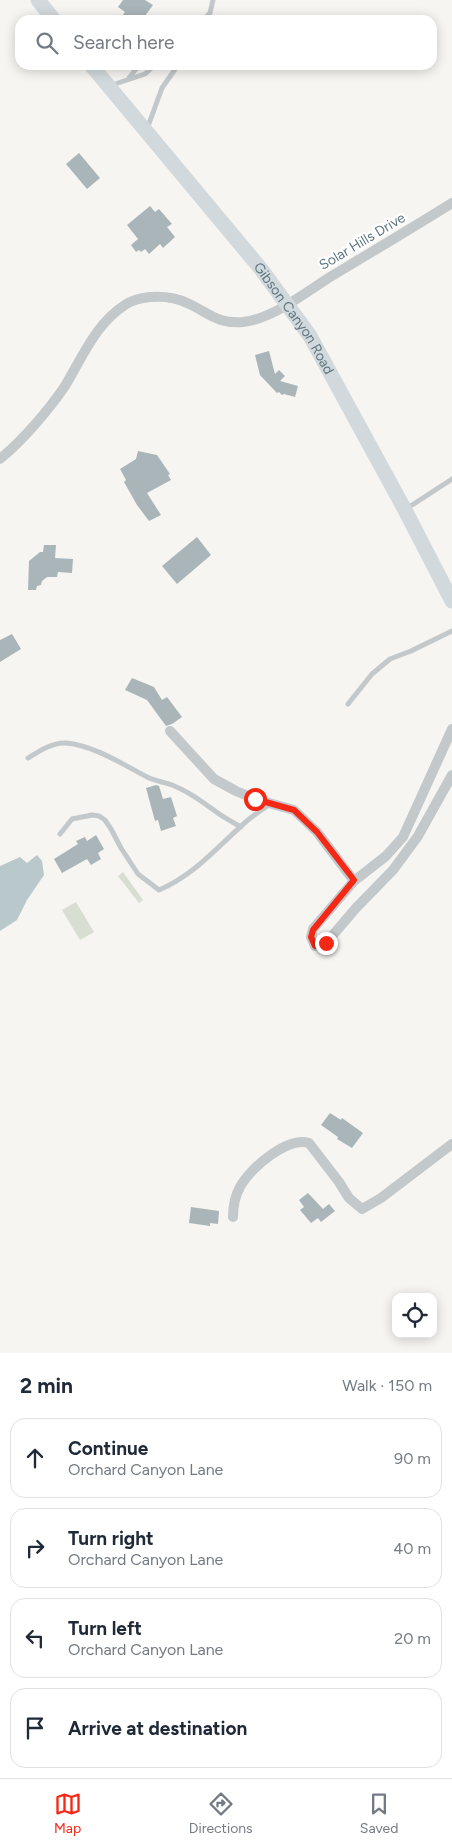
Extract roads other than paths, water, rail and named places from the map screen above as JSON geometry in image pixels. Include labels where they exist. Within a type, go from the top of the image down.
[{"type":"main road","points":[[38,0],[50,15]]},
{"type":"main road","name":"Gibson Canyon Road","points":[[95,70],[261,269],[322,355],[452,601]]},
{"type":"street","name":"Solar Hills Drive","points":[[0,460],[44,414],[64,387],[99,329],[112,314],[127,304],[141,298],[160,296],[174,298],[187,303],[213,318],[234,322],[253,320],[287,304],[452,202]]},
{"type":"street","points":[[452,729],[403,837],[386,856],[354,880],[313,930],[311,937],[315,946],[322,946],[326,943],[356,908],[394,870],[418,836],[452,775]]},
{"type":"street","points":[[170,731],[214,778],[236,791],[294,810],[317,832],[354,880]]},
{"type":"street","points":[[233,1217],[233,1207],[240,1187],[250,1173],[262,1162],[293,1142],[303,1141],[310,1143],[349,1198],[362,1209],[381,1198],[452,1144]]},
{"type":"lane","points":[[208,15],[213,0]]},
{"type":"lane","points":[[128,79],[135,70]]},
{"type":"lane","points":[[109,86],[145,74],[149,70]]},
{"type":"lane","points":[[146,131],[162,88],[175,70]]},
{"type":"lane","points":[[405,510],[452,479]]},
{"type":"lane","points":[[348,704],[372,674],[390,659],[411,652],[452,631]]},
{"type":"lane","points":[[28,758],[40,750],[57,744],[75,745],[119,762],[156,781],[172,785],[195,797],[216,813],[241,827]]},
{"type":"lane","points":[[60,834],[72,819],[99,816],[105,820],[138,874],[159,890],[172,884],[210,856],[241,827],[271,804]]}]
